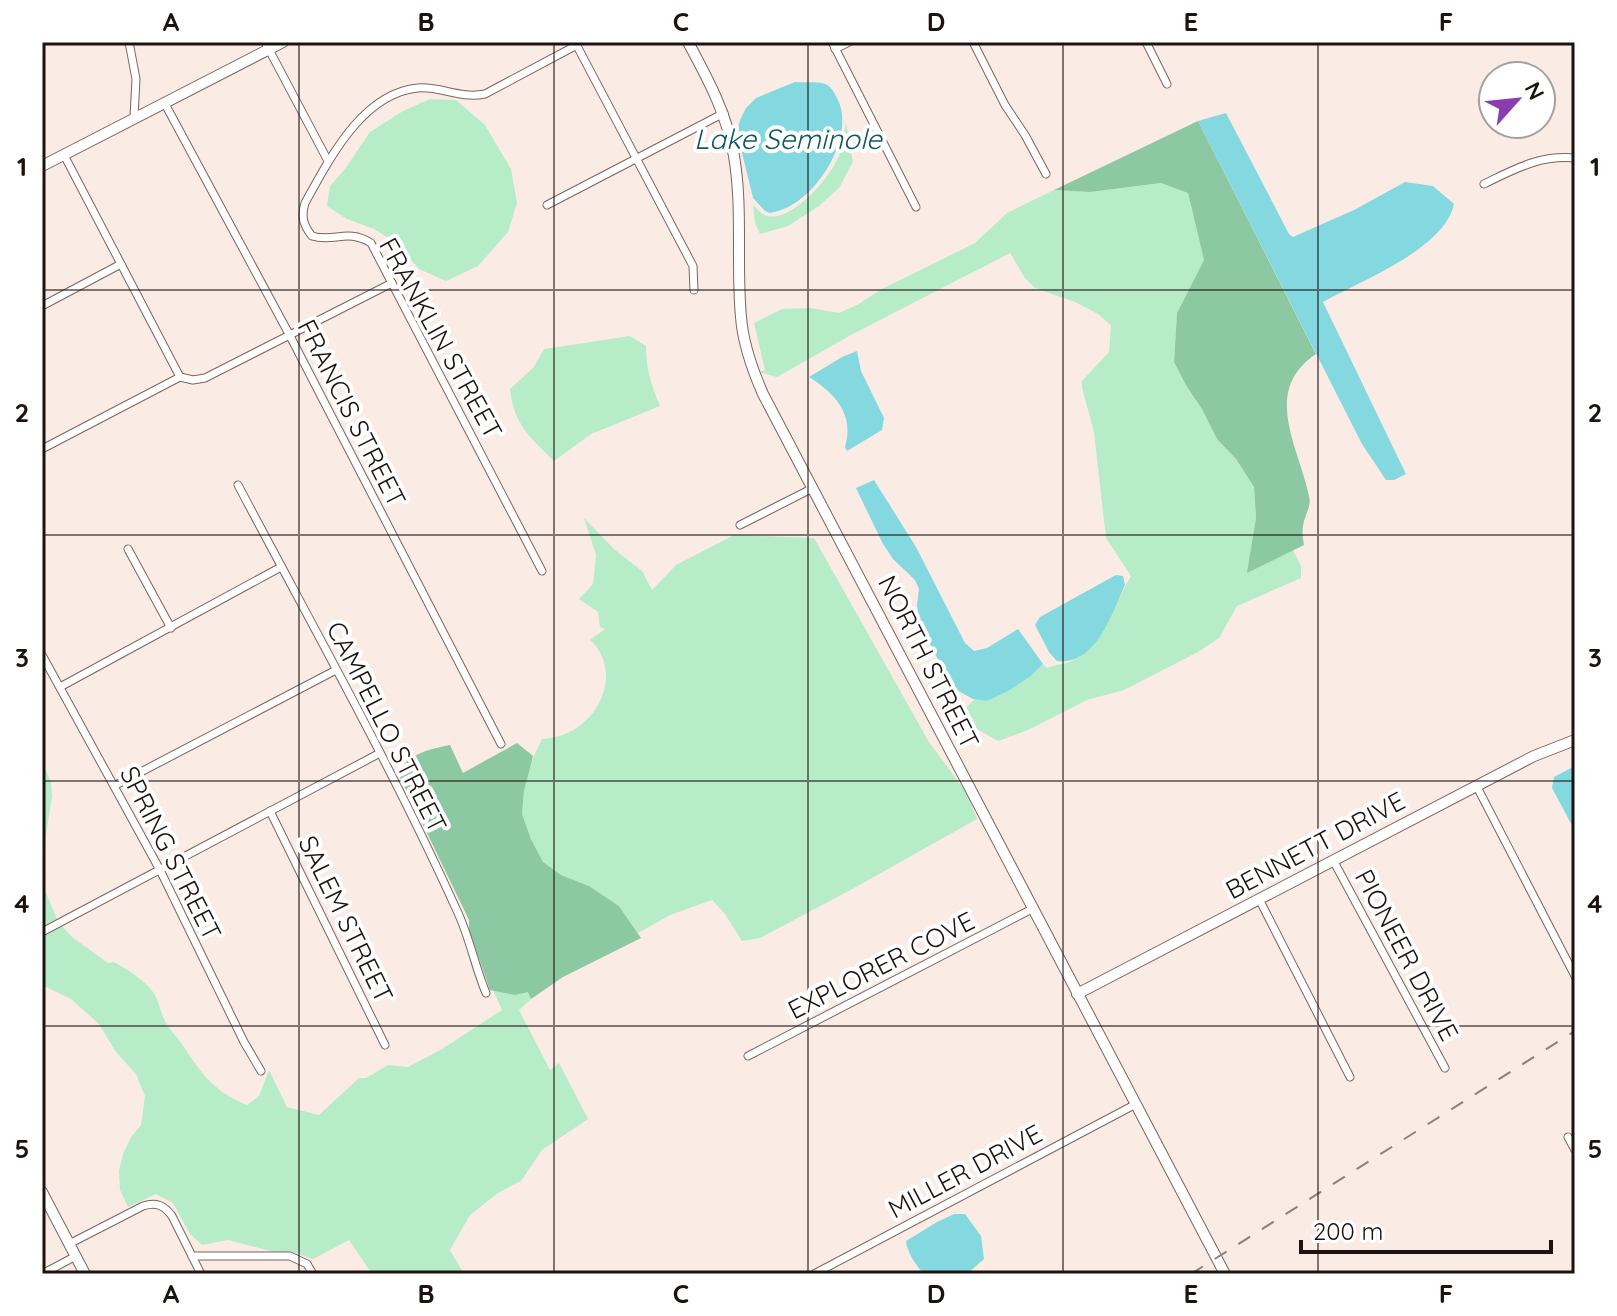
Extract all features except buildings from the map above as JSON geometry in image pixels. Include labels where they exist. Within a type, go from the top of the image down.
[{"type":"street","points":[[129,42],[136,79],[134,117]]},
{"type":"street","points":[[42,166],[267,46],[283,42]]},
{"type":"street","name":"NORTH STREET","points":[[688,42],[724,113],[730,134],[738,192],[741,318],[744,341],[763,394],[1225,1274]]},
{"type":"street","points":[[849,42],[834,46],[916,207]]},
{"type":"street","points":[[973,42],[1005,105],[1046,174]]},
{"type":"street","points":[[1146,42],[1167,84]]},
{"type":"street","points":[[267,46],[328,161],[366,113],[397,94],[426,88],[471,97],[485,94],[576,44],[693,266],[694,290]]},
{"type":"street","name":"FRANCIS STREET","points":[[164,102],[289,334],[501,744]]},
{"type":"street","points":[[547,205],[724,113]]},
{"type":"street","points":[[64,155],[180,377]]},
{"type":"street","points":[[1484,184],[1535,161],[1555,157],[1575,158]]},
{"type":"street","name":"FRANKLIN STREET","points":[[328,161],[302,212],[307,230],[318,238],[352,235],[371,243],[542,571]]},
{"type":"street","points":[[42,306],[121,264]]},
{"type":"street","points":[[42,449],[180,377],[193,380],[205,378],[392,283]]},
{"type":"street","name":"CAMPELLO STREET","points":[[238,485],[380,753],[460,916],[486,993]]},
{"type":"street","points":[[740,525],[813,488]]},
{"type":"street","points":[[128,549],[171,628]]},
{"type":"street","points":[[60,687],[281,567]]},
{"type":"street","name":"SPRING STREET","points":[[42,655],[160,870],[261,1071]]},
{"type":"street","points":[[114,786],[336,670]]},
{"type":"street","name":"BENNETT DRIVE","points":[[1077,994],[1476,785],[1534,756],[1575,740]]},
{"type":"street","points":[[42,932],[380,753]]},
{"type":"street","points":[[1476,785],[1575,976]]},
{"type":"street","name":"SALEM STREET","points":[[270,811],[385,1045]]},
{"type":"street","name":"PIONEER DRIVE","points":[[1333,860],[1445,1068]]},
{"type":"street","points":[[1259,899],[1350,1077]]},
{"type":"street","name":"EXPLORER COVE","points":[[748,1056],[1032,909]]},
{"type":"street","name":"MILLER DRIVE","points":[[814,1274],[1136,1104]]},
{"type":"street","points":[[1568,1137],[1575,1150]]},
{"type":"street","points":[[42,1192],[85,1274]]},
{"type":"street","points":[[69,1244],[152,1203],[166,1208],[172,1216],[201,1274]]},
{"type":"street","points":[[42,1274],[76,1256]]},
{"type":"street","points":[[192,1256],[290,1256],[307,1264],[313,1274]]},
{"type":"green space","points":[[430,99],[456,100],[485,125],[511,169],[517,203],[508,232],[478,266],[446,281],[419,269],[395,242],[327,206],[330,186],[370,132],[403,111]]},
{"type":"green space","points":[[1198,121],[1316,354],[1299,369],[1290,385],[1287,402],[1292,439],[1310,500],[1303,526],[1304,545],[1247,573],[1256,518],[1254,487],[1236,459],[1217,439],[1174,362],[1177,313],[1204,260],[1188,193],[1161,183],[1090,192],[1054,190]]},
{"type":"green space","points":[[846,123],[853,162],[839,188],[819,206],[788,226],[760,234],[753,205],[761,213],[777,216],[798,206],[826,178],[837,160]]},
{"type":"green space","points":[[1161,183],[1188,193],[1204,260],[1177,313],[1174,362],[1217,439],[1236,459],[1254,487],[1256,518],[1248,572],[1293,550],[1301,566],[1301,578],[1237,606],[1219,638],[1198,652],[1124,690],[1087,700],[1028,730],[998,741],[958,715],[975,699],[987,701],[1031,676],[1043,664],[1047,668],[1066,663],[1086,652],[1101,633],[1131,576],[1106,538],[1094,432],[1082,388],[1082,381],[1109,352],[1111,325],[1075,302],[1035,288],[1010,253],[777,377],[759,372],[765,370],[754,323],[782,309],[811,308],[839,313],[975,243],[1007,213],[1054,190],[1090,192]]},
{"type":"green space","points":[[630,336],[646,346],[650,376],[660,406],[591,434],[554,461],[519,421],[510,389],[534,367],[544,349]]},
{"type":"green space","points":[[584,518],[615,550],[642,571],[652,590],[676,565],[734,535],[814,538],[929,742],[966,792],[977,819],[760,938],[742,941],[712,900],[670,915],[638,933],[619,906],[543,862],[522,814],[528,769],[542,739],[569,732],[588,719],[596,709],[605,686],[604,661],[590,640],[605,629],[600,627],[598,612],[579,599],[593,584],[596,555]]},
{"type":"green space","points":[[517,743],[533,756],[522,814],[543,862],[619,906],[641,938],[563,977],[531,999],[528,992],[515,995],[490,990],[469,930],[469,920],[398,773],[413,757],[450,745],[463,773]]},
{"type":"green space","points":[[42,762],[51,782],[52,796],[43,886],[57,919],[42,927]]},
{"type":"green space","points":[[62,926],[108,963],[114,962],[145,983],[155,995],[167,1024],[203,1074],[226,1094],[247,1105],[259,1096],[269,1070],[287,1107],[319,1115],[359,1078],[366,1078],[388,1065],[408,1067],[502,1010],[493,990],[515,995],[528,991],[531,999],[519,1010],[550,1070],[559,1063],[588,1119],[542,1150],[521,1181],[498,1193],[470,1215],[450,1250],[464,1274],[372,1274],[349,1240],[313,1259],[228,1240],[202,1245],[190,1234],[173,1203],[156,1194],[128,1207],[120,1190],[119,1171],[123,1154],[141,1125],[145,1096],[136,1074],[116,1052],[99,1024],[71,999],[42,985],[42,936]]},
{"type":"water","name":"Lake Seminole","points":[[795,82],[822,83],[831,88],[842,114],[841,132],[828,168],[816,185],[786,208],[770,213],[753,198],[737,132],[746,108],[756,98]]},
{"type":"water","points":[[1226,113],[1293,237],[1354,210],[1405,182],[1433,186],[1454,204],[1435,235],[1418,249],[1323,302],[1406,474],[1394,480],[1386,480],[1362,444],[1198,121]]},
{"type":"water","points":[[857,351],[861,371],[884,418],[882,430],[847,451],[845,415],[827,390],[809,377]]},
{"type":"water","points":[[874,480],[916,547],[965,643],[974,651],[987,648],[1018,629],[1043,664],[1031,676],[987,701],[973,699],[953,688],[920,625],[917,605],[919,589],[915,580],[893,559],[883,544],[856,488]]},
{"type":"water","points":[[1116,575],[1123,576],[1125,585],[1101,635],[1082,655],[1057,661],[1035,625],[1040,617]]},
{"type":"water","points":[[1575,766],[1575,831],[1552,788],[1554,777]]},
{"type":"water","points":[[954,1214],[965,1214],[981,1236],[984,1259],[967,1274],[924,1274],[912,1259],[906,1241]]},
{"type":"railway","points":[[1191,1274],[1575,1031]]}]
